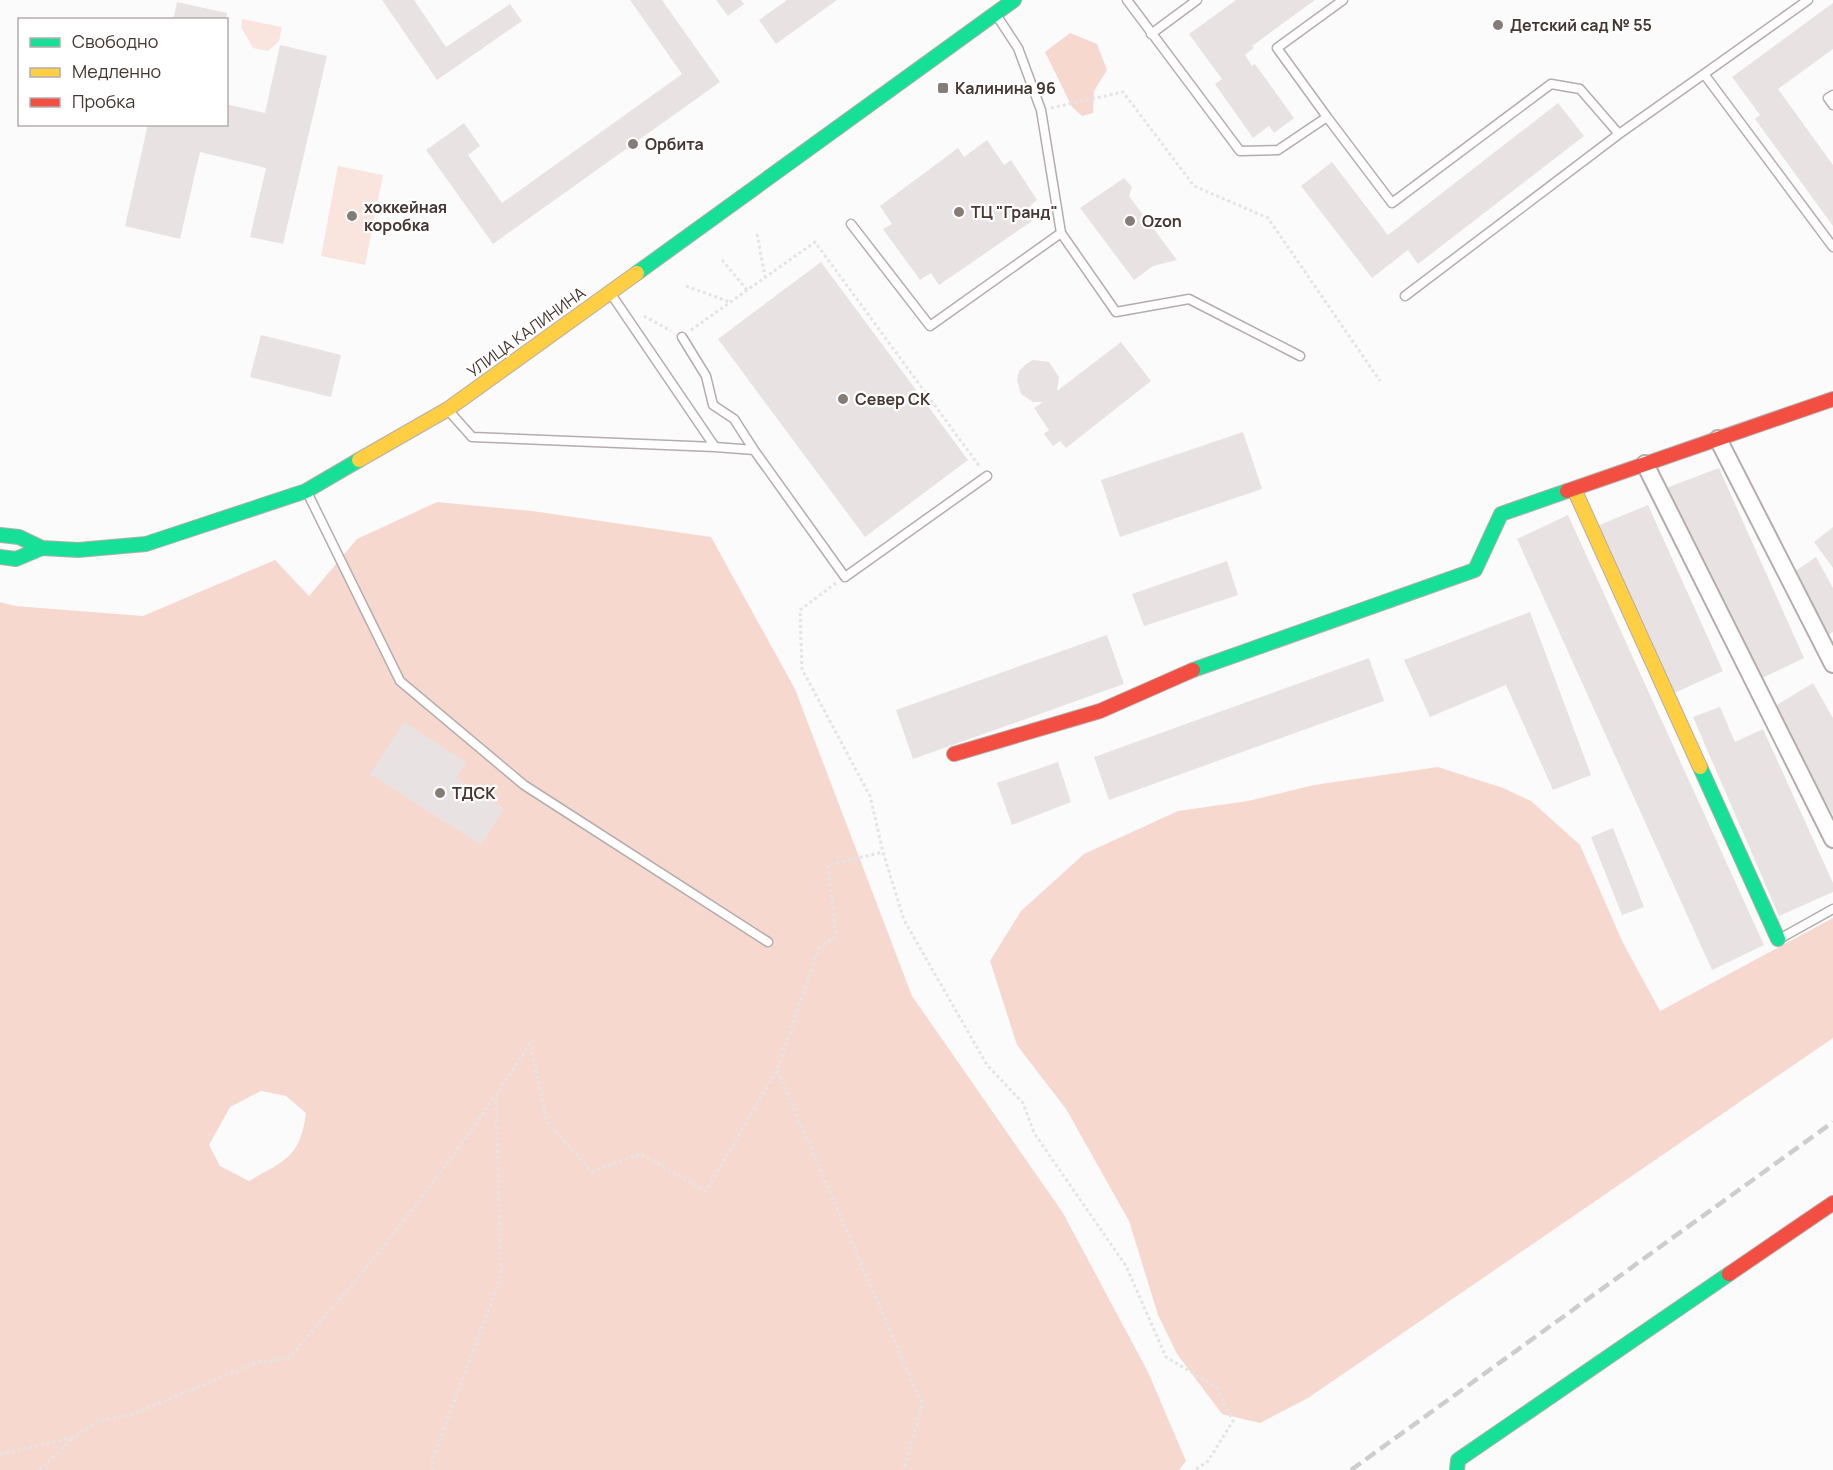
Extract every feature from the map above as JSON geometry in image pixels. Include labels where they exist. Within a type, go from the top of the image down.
[{"type":"street","name":"УЛИЦА КАЛИНИНА","points":[[0,557],[16,559],[42,548],[78,550],[146,544],[306,491],[448,409],[1014,0]]},
{"type":"street","points":[[954,754],[1100,711],[1182,674],[1475,570],[1501,514],[1833,399]]},
{"type":"street","points":[[1718,439],[1833,664]]},
{"type":"street","points":[[1645,464],[1833,838]]},
{"type":"street","points":[[1574,489],[1778,939]]},
{"type":"street","points":[[0,535],[19,537],[42,548]]},
{"type":"street","points":[[1457,1470],[1458,1460],[1833,1203]]},
{"type":"lane","points":[[1127,0],[1240,151],[1278,150],[1326,117]]},
{"type":"lane","points":[[1151,34],[1197,0]]},
{"type":"lane","points":[[1343,0],[1277,48],[1392,203],[1551,84],[1580,89],[1619,134]]},
{"type":"lane","points":[[1405,296],[1619,134],[1808,0]]},
{"type":"lane","points":[[996,13],[1018,48],[1041,111],[1061,232],[1116,312],[1189,299],[1300,356]]},
{"type":"lane","points":[[1704,74],[1833,247]]},
{"type":"lane","points":[[1833,95],[1828,98],[1833,105]]},
{"type":"lane","points":[[851,224],[930,326],[1061,232]]},
{"type":"lane","points":[[610,292],[715,447]]},
{"type":"lane","points":[[682,337],[706,376],[713,405],[734,419],[845,577],[987,476]]},
{"type":"lane","points":[[448,409],[471,437],[754,450]]},
{"type":"lane","points":[[306,491],[400,681],[524,785],[768,942]]},
{"type":"lane","points":[[1778,939],[1833,909]]},
{"type":"path","points":[[1041,111],[1123,92],[1194,186],[1268,218],[1380,381]]},
{"type":"path","points":[[757,234],[765,277]]},
{"type":"path","points":[[644,316],[682,337],[815,242],[987,476]]},
{"type":"path","points":[[723,260],[747,290]]},
{"type":"path","points":[[686,286],[730,302]]},
{"type":"path","points":[[845,577],[800,610],[802,669],[870,796],[882,852],[904,921],[987,1065],[1023,1103],[1034,1133],[1126,1266],[1166,1358],[1216,1387],[1229,1413],[1233,1422],[1208,1461],[1195,1470]]},
{"type":"path","points":[[39,1470],[96,1420],[133,1414],[258,1362],[288,1359],[347,1292],[496,1096],[530,1043],[547,1122],[592,1172],[641,1154],[706,1191],[777,1070],[819,948],[836,936],[828,865],[882,852]]},
{"type":"path","points":[[777,1070],[922,1404],[904,1470]]},
{"type":"path","points":[[433,1470],[432,1461],[501,1275],[496,1096]]},
{"type":"path","points":[[0,1454],[75,1437]]},
{"type":"shaded area","points":[[242,19],[282,27],[279,41],[268,51],[253,48],[241,27]]},
{"type":"shaded area","points":[[1070,33],[1097,44],[1107,70],[1094,91],[1093,113],[1082,116],[1072,107],[1045,52]]},
{"type":"shaded area","name":"хоккейная коробка","points":[[338,166],[383,175],[365,265],[321,256]]},
{"type":"shaded area","points":[[437,502],[532,511],[711,537],[795,689],[912,996],[1063,1213],[1148,1372],[1186,1461],[1179,1470],[0,1470],[0,602],[15,606],[143,616],[275,560],[309,596],[357,539]],"holes":[[[261,1091],[286,1096],[306,1113],[300,1140],[289,1156],[249,1181],[220,1166],[209,1145],[230,1107]]]},
{"type":"shaded area","points":[[1438,767],[1503,788],[1531,801],[1580,845],[1623,943],[1660,1011],[1833,918],[1833,1038],[1308,1398],[1260,1423],[1222,1414],[1177,1354],[1158,1315],[1129,1221],[1066,1109],[1017,1045],[990,961],[1021,911],[1084,854],[1178,811],[1248,801],[1314,785]]},
{"type":"building","points":[[382,0],[414,0],[446,47],[510,4],[522,21],[437,80]]},
{"type":"building","points":[[630,0],[662,0],[720,82],[493,244],[426,150],[464,123],[480,146],[468,155],[502,203],[682,74]]},
{"type":"building","points":[[716,0],[741,0],[744,4],[728,16]]},
{"type":"building","points":[[787,0],[837,0],[776,44],[759,20]]},
{"type":"building","points":[[1236,0],[1315,0],[1252,46],[1254,48],[1245,55],[1252,66],[1255,64],[1294,118],[1274,133],[1269,126],[1253,138],[1215,84],[1222,79],[1189,34]]},
{"type":"building","points":[[177,2],[227,13],[226,18],[173,18]]},
{"type":"building","points":[[1833,3],[1833,49],[1778,89],[1833,165],[1833,226],[1755,119],[1760,115],[1732,77]]},
{"type":"building","points":[[280,45],[327,56],[283,244],[250,237],[266,168],[200,152],[180,239],[125,226],[148,126],[228,126],[228,104],[265,113]]},
{"type":"building","points":[[1558,103],[1584,136],[1418,264],[1408,250],[1372,278],[1301,186],[1332,162],[1388,235]]},
{"type":"building","name":"ТЦ \"Гранд\"","points":[[987,140],[1004,165],[1011,160],[1037,200],[1030,206],[1038,217],[939,285],[931,273],[920,280],[883,229],[892,224],[880,206],[958,148],[964,157]]},
{"type":"building","points":[[1124,178],[1132,187],[1129,196],[1177,260],[1153,266],[1134,280],[1080,208]]},
{"type":"building","name":"Север СК","points":[[821,262],[968,460],[865,537],[718,339]]},
{"type":"building","points":[[261,335],[341,355],[331,397],[250,377]]},
{"type":"building","points":[[1121,342],[1151,381],[1066,448],[1060,441],[1053,446],[1044,434],[1049,430],[1034,408],[1043,402],[1033,402],[1021,394],[1017,380],[1019,371],[1033,360],[1049,362],[1059,377],[1057,391]]},
{"type":"building","points":[[1243,432],[1262,489],[1120,537],[1101,480]]},
{"type":"building","points":[[1719,468],[1804,658],[1752,683],[1666,488]]},
{"type":"building","points":[[1648,505],[1723,671],[1672,694],[1597,526]]},
{"type":"building","points":[[1568,515],[1764,945],[1712,970],[1517,539]]},
{"type":"building","points":[[1833,527],[1833,568],[1814,542]]},
{"type":"building","points":[[1816,557],[1833,588],[1833,632],[1822,639],[1782,580]]},
{"type":"building","points":[[1227,561],[1238,595],[1144,626],[1132,594]]},
{"type":"building","points":[[1530,612],[1591,775],[1553,790],[1506,685],[1430,717],[1404,660]]},
{"type":"building","points":[[1107,635],[1124,684],[913,759],[896,710]]},
{"type":"building","points":[[1369,658],[1384,701],[1109,800],[1094,757]]},
{"type":"building","points":[[1813,683],[1833,718],[1833,815],[1772,708]]},
{"type":"building","points":[[1720,707],[1735,742],[1763,729],[1833,883],[1833,892],[1779,916],[1693,717]]},
{"type":"building","name":"ТДСК","points":[[404,722],[466,762],[456,778],[504,809],[481,845],[370,774]]},
{"type":"building","points":[[1058,762],[1071,802],[1012,825],[997,783]]},
{"type":"building","points":[[1613,828],[1644,907],[1622,915],[1591,837]]},
{"type":"railway","points":[[1351,1470],[1833,1122]]},
{"type":"traffic: fast","points":[[637,273],[1014,0]]},
{"type":"traffic: fast","points":[[0,557],[16,559],[42,548],[78,550],[146,544],[306,491],[359,460]]},
{"type":"traffic: fast","points":[[1193,670],[1475,570],[1501,514],[1567,491]]},
{"type":"traffic: fast","points":[[0,535],[19,537],[42,548]]},
{"type":"traffic: fast","points":[[1700,767],[1778,939]]},
{"type":"traffic: fast","points":[[1457,1470],[1458,1460],[1729,1274]]},
{"type":"traffic: slow","points":[[359,460],[448,409],[637,273]]},
{"type":"traffic: slow","points":[[1574,489],[1700,767]]},
{"type":"traffic: jam","points":[[1567,491],[1833,399]]},
{"type":"traffic: jam","points":[[954,754],[1100,711],[1193,670]]},
{"type":"traffic: jam","points":[[1729,1274],[1833,1203]]},
{"type":"place","name":"Детский сад № 55","points":[[1498,25]]},
{"type":"place","name":"Калинина 96","points":[[943,88]]},
{"type":"place","name":"Орбита","points":[[633,144]]},
{"type":"place","name":"ТЦ \"Гранд\"","points":[[959,212]]},
{"type":"place","name":"хоккейная коробка","points":[[352,216]]},
{"type":"place","name":"Ozon","points":[[1130,221]]},
{"type":"place","name":"Север СК","points":[[843,399]]},
{"type":"place","name":"ТДСК","points":[[440,793]]}]
